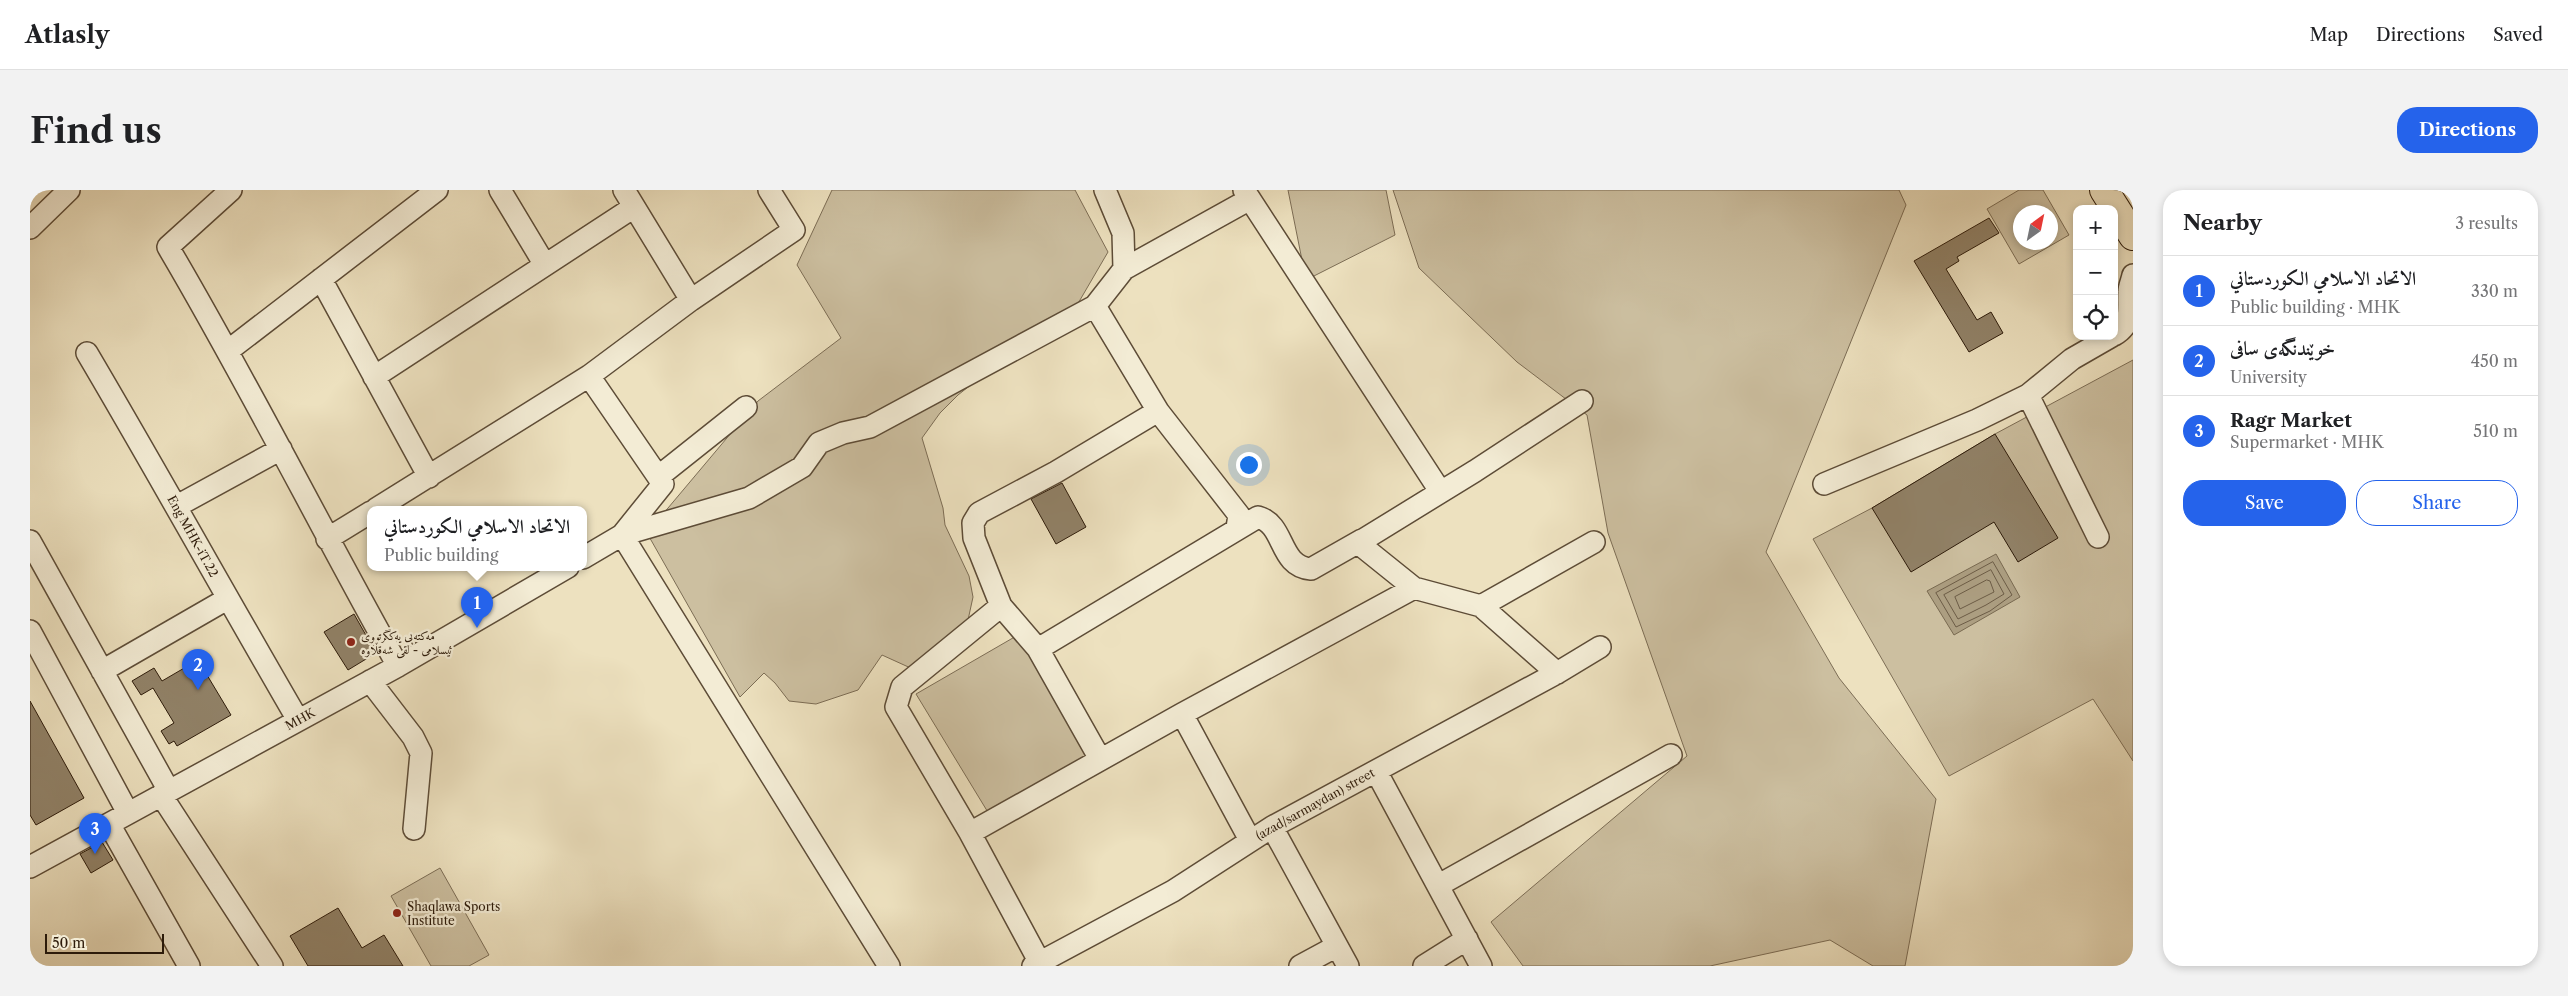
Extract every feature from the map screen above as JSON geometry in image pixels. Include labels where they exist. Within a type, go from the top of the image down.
[{"type":"main road","points":[[2104,190],[2133,236]]},
{"type":"street","points":[[30,228],[69,190]]},
{"type":"street","points":[[231,190],[168,247],[229,350],[327,539],[398,666]]},
{"type":"street","points":[[229,350],[437,190]]},
{"type":"street","points":[[500,190],[545,265]]},
{"type":"street","points":[[381,506],[589,376],[691,300],[794,230],[769,190]]},
{"type":"street","points":[[1105,190],[1123,234],[1124,269]]},
{"type":"street","points":[[587,556],[622,535],[749,498],[802,467],[819,443],[843,433],[870,427],[1095,306],[1124,269],[1247,195],[1440,491]]},
{"type":"street","points":[[374,377],[545,265],[629,198],[691,300]]},
{"type":"street","points":[[2118,333],[2122,331],[2128,322],[2131,311],[2129,291],[2133,275]]},
{"type":"street","points":[[321,279],[429,477]]},
{"type":"street","points":[[1095,306],[1158,411],[1239,516],[1237,528]]},
{"type":"street","points":[[1824,484],[1977,420],[2028,395],[2072,359],[2106,340]]},
{"type":"street","name":"Eng MHK-iT.22","points":[[87,353],[177,506],[227,600],[298,720]]},
{"type":"street","points":[[589,376],[663,484],[622,535]]},
{"type":"street","points":[[2028,395],[2098,537]]},
{"type":"street","points":[[1038,649],[1258,517],[1264,519],[1273,528],[1293,564],[1311,569],[1475,471],[1582,401]]},
{"type":"street","points":[[658,477],[746,407]]},
{"type":"street","points":[[1100,759],[1038,649],[1001,606],[974,538],[973,523],[979,513],[1056,472],[1158,411]]},
{"type":"street","points":[[177,506],[280,448]]},
{"type":"street","points":[[327,539],[367,514]]},
{"type":"street","points":[[622,535],[889,966]]},
{"type":"street","points":[[1362,540],[1358,543],[1414,588],[1481,606],[1557,673]]},
{"type":"street","points":[[30,541],[102,671],[165,793],[272,966]]},
{"type":"street","points":[[1481,606],[1594,542]]},
{"type":"street","name":"MHK","points":[[30,866],[398,666],[561,571]]},
{"type":"street","points":[[970,834],[1100,759],[1414,588]]},
{"type":"street","points":[[102,671],[227,600]]},
{"type":"street","points":[[1001,606],[902,687],[896,706],[970,834],[1037,964]]},
{"type":"street","points":[[30,631],[128,813]]},
{"type":"street","name":"(azad/sarmaydan) street","points":[[1037,964],[1172,891],[1272,827],[1557,673],[1600,647]]},
{"type":"street","points":[[370,681],[413,737],[421,753],[414,829]]},
{"type":"street","points":[[1182,714],[1250,840]]},
{"type":"street","points":[[1439,885],[1671,754]]},
{"type":"street","points":[[1376,771],[1481,966]]},
{"type":"street","points":[[109,824],[189,966]]},
{"type":"street","points":[[1272,827],[1348,966]]},
{"type":"street","points":[[1424,966],[1467,939]]},
{"type":"street","points":[[1300,966],[1337,946]]},
{"type":"shaded area","points":[[832,190],[1075,190],[1108,252],[1073,312],[1021,345],[958,395],[940,413],[922,438],[943,508],[945,525],[969,576],[973,597],[968,620],[915,670],[882,655],[858,690],[816,704],[789,701],[775,683],[764,673],[740,697],[647,533],[758,401],[841,338],[797,265]]},
{"type":"shaded area","points":[[1288,190],[1386,190],[1395,235],[1306,280]]},
{"type":"shaded area","points":[[1393,190],[1899,190],[1906,205],[1766,552],[1839,678],[1936,799],[1905,966],[1873,966],[1830,940],[1710,966],[1523,966],[1491,922],[1687,756],[1608,533],[1587,415],[1517,362],[1419,268]]},
{"type":"shaded area","points":[[2019,190],[2043,190],[2052,205],[2013,205],[2013,250],[2043,250],[2019,264],[1987,209]]},
{"type":"shaded area","points":[[2058,216],[2069,235],[2058,241]]},
{"type":"shaded area","points":[[2133,360],[2133,761],[2093,699],[1949,776],[1813,539],[1872,508],[1995,434]]},
{"type":"shaded area","points":[[1018,635],[1090,757],[989,814],[916,694]]},
{"type":"shaded area","points":[[440,868],[489,955],[469,966],[431,966],[391,896]]},
{"type":"water","points":[[1996,554],[2020,597],[1954,635],[1927,591]]},
{"type":"building","points":[[1989,218],[1999,233],[1957,257],[1959,261],[1946,269],[1977,320],[1991,312],[2003,333],[1969,352],[1914,261]]},
{"type":"building","points":[[1995,434],[2058,538],[2018,562],[1994,522],[1911,572],[1872,508]]},
{"type":"building","points":[[1062,483],[1086,527],[1056,544],[1031,499]]},
{"type":"building","name":"مەکتەبی یەکگرتووی ئیسلامی - لقی شەقڵاوە","points":[[354,614],[376,653],[348,670],[324,632]]},
{"type":"building","points":[[198,660],[231,715],[177,746],[174,741],[169,744],[161,731],[174,723],[153,688],[141,695],[132,681],[154,668],[162,681]]},
{"type":"building","points":[[30,701],[84,798],[36,825],[30,815]]},
{"type":"building","points":[[102,842],[113,860],[91,873],[80,854]]},
{"type":"building","points":[[338,908],[362,948],[384,935],[403,966],[308,966],[290,936]]},
{"type":"place","name":"الاتحاد الاسلامي الكوردستاني","points":[[477,628]]},
{"type":"place","name":"مەکتەبی یەکگرتووی ئیسلامی - لقی شەقڵاوە","points":[[351,642]]},
{"type":"place","name":"خوێندنگەی سافی","points":[[198,690]]},
{"type":"place","name":"Ragr Market","points":[[95,854]]},
{"type":"place","name":"Shaqlawa Sports Institute","points":[[397,913]]}]
